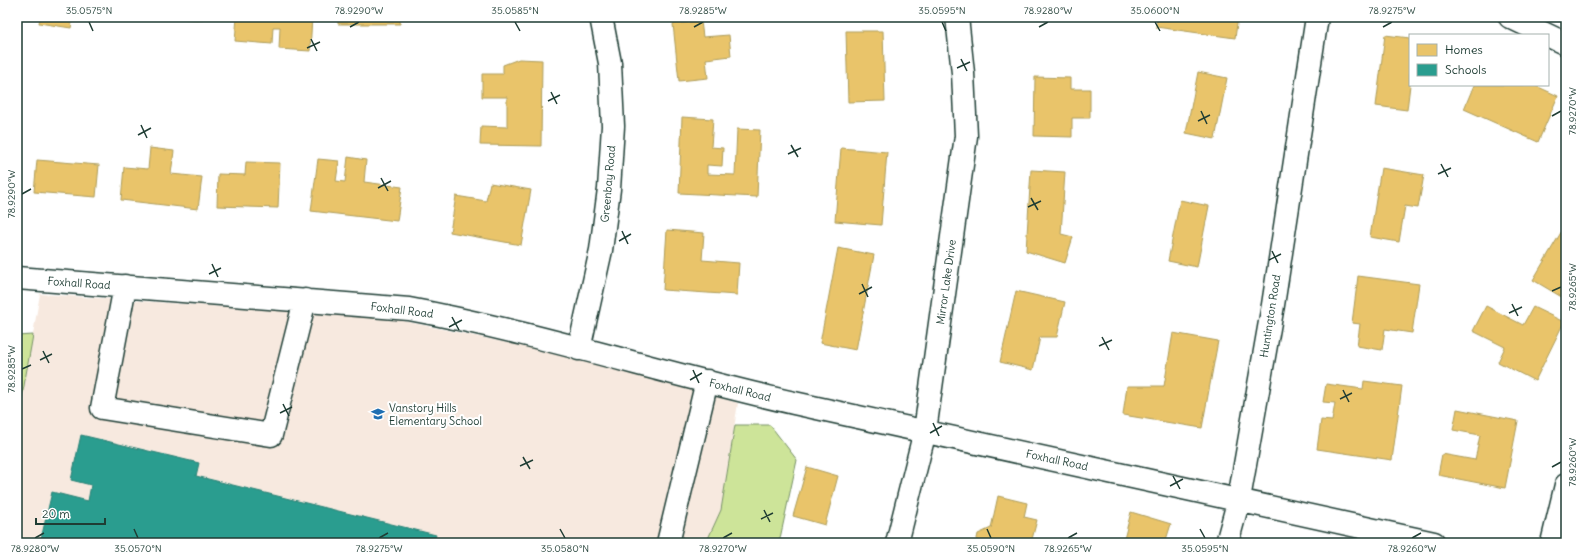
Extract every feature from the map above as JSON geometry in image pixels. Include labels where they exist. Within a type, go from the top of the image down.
[{"type":"street","name":"Greenbay Road","points":[[579,349],[601,250],[609,189],[612,126],[610,71],[601,17]]},
{"type":"street","name":"Mirror Lake Drive","points":[[897,543],[925,431],[966,136],[963,73],[957,17]]},
{"type":"street","name":"Huntington Road","points":[[1227,543],[1239,499],[1273,305],[1318,17]]},
{"type":"street","points":[[1510,17],[1545,34]]},
{"type":"street","points":[[1549,36],[1566,44]]},
{"type":"street","name":"Foxhall Road","points":[[17,278],[409,309],[465,320],[791,402],[1239,499],[1434,543]]},
{"type":"street","points":[[125,286],[102,408],[271,435],[305,300]]},
{"type":"street","points":[[668,543],[707,381]]},
{"type":"street","points":[[1552,543],[1566,485]]},
{"type":"shaded area","name":"Vanstory Hills Elementary School","points":[[40,294],[394,319],[574,357],[738,403],[721,510],[706,543],[17,543],[17,425]]},
{"type":"green space","points":[[33,335],[17,425],[17,336]]},
{"type":"green space","points":[[735,425],[770,425],[797,460],[779,543],[706,543],[721,510]]},
{"type":"building: Homes","points":[[40,17],[73,17],[71,28],[39,23]]},
{"type":"building: Homes","points":[[165,17],[202,17],[202,20]]},
{"type":"building: Homes","points":[[237,17],[312,17],[310,51],[279,49],[280,27],[273,27],[272,44],[235,41]]},
{"type":"building: Homes","points":[[338,17],[400,17],[400,24],[338,24]]},
{"type":"building: Homes","points":[[1157,17],[1238,17],[1235,38],[1156,27]]},
{"type":"building: Homes","points":[[701,21],[703,37],[729,35],[731,56],[706,59],[708,78],[679,81],[673,24]]},
{"type":"building: Homes","points":[[846,31],[883,31],[885,101],[848,102]]},
{"type":"building: Homes","points":[[1385,35],[1409,38],[1410,86],[1407,110],[1376,106]]},
{"type":"building: Homes","points":[[519,59],[542,60],[541,146],[480,145],[481,126],[507,127],[507,97],[482,97],[482,74],[503,74],[503,65]]},
{"type":"building: Homes","points":[[1198,72],[1227,78],[1215,139],[1186,133]]},
{"type":"building: Homes","points":[[1035,77],[1070,78],[1070,89],[1090,89],[1090,118],[1072,118],[1072,137],[1034,136]]},
{"type":"building: Homes","points":[[1474,86],[1536,86],[1558,96],[1538,142],[1464,109]]},
{"type":"building: Homes","points":[[682,117],[713,119],[711,147],[723,148],[722,166],[707,165],[707,174],[735,175],[737,129],[760,130],[757,197],[679,193]]},
{"type":"building: Homes","points":[[150,148],[174,151],[171,174],[202,177],[198,209],[121,200],[124,167],[148,169]]},
{"type":"building: Homes","points":[[841,148],[887,152],[881,225],[835,221]]},
{"type":"building: Homes","points":[[348,157],[366,160],[364,182],[402,187],[397,221],[311,211],[318,159],[339,161],[336,181],[345,182]]},
{"type":"building: Homes","points":[[37,160],[99,165],[96,197],[34,192]]},
{"type":"building: Homes","points":[[246,162],[280,163],[278,208],[217,206],[218,174],[245,175]]},
{"type":"building: Homes","points":[[1381,168],[1424,175],[1418,208],[1405,206],[1399,242],[1370,237]]},
{"type":"building: Homes","points":[[1031,170],[1065,172],[1061,234],[1073,237],[1065,263],[1026,251]]},
{"type":"building: Homes","points":[[490,183],[531,190],[521,245],[450,232],[456,196],[486,201]]},
{"type":"building: Homes","points":[[1180,200],[1209,206],[1197,267],[1168,261]]},
{"type":"building: Homes","points":[[1566,224],[1566,298],[1565,299],[1533,280]]},
{"type":"building: Homes","points":[[667,230],[704,233],[702,260],[739,263],[737,295],[663,290]]},
{"type":"building: Homes","points":[[838,248],[874,255],[856,350],[820,343]]},
{"type":"building: Homes","points":[[1358,276],[1419,284],[1412,333],[1385,329],[1382,350],[1357,346],[1360,324],[1352,323]]},
{"type":"building: Homes","points":[[1016,291],[1065,302],[1057,337],[1040,337],[1033,370],[1000,362]]},
{"type":"building: Homes","points":[[1486,306],[1523,325],[1533,307],[1564,322],[1535,381],[1498,362],[1505,347],[1473,331]]},
{"type":"building: Homes","points":[[1173,333],[1218,341],[1202,428],[1123,415],[1127,386],[1164,386]]},
{"type":"building: Homes","points":[[1364,381],[1402,386],[1392,460],[1317,449],[1321,420],[1332,421],[1335,403],[1323,402],[1326,384],[1363,389]]},
{"type":"building: Homes","points":[[1457,409],[1518,421],[1505,488],[1438,475],[1442,454],[1475,460],[1480,435],[1453,430]]},
{"type":"building: Homes","points":[[807,467],[838,476],[825,525],[793,516]]},
{"type":"building: Homes","points":[[998,496],[1027,503],[1024,517],[1037,520],[1031,543],[976,543],[978,534],[991,528]]},
{"type":"building: Homes","points":[[1131,512],[1171,524],[1165,543],[1123,543]]},
{"type":"building: Schools","points":[[81,435],[199,463],[196,476],[436,535],[434,543],[40,543],[52,492],[88,501],[91,485],[71,480]]},
{"type":"place","name":"Vanstory Hills Elementary School","points":[[378,414]]}]
